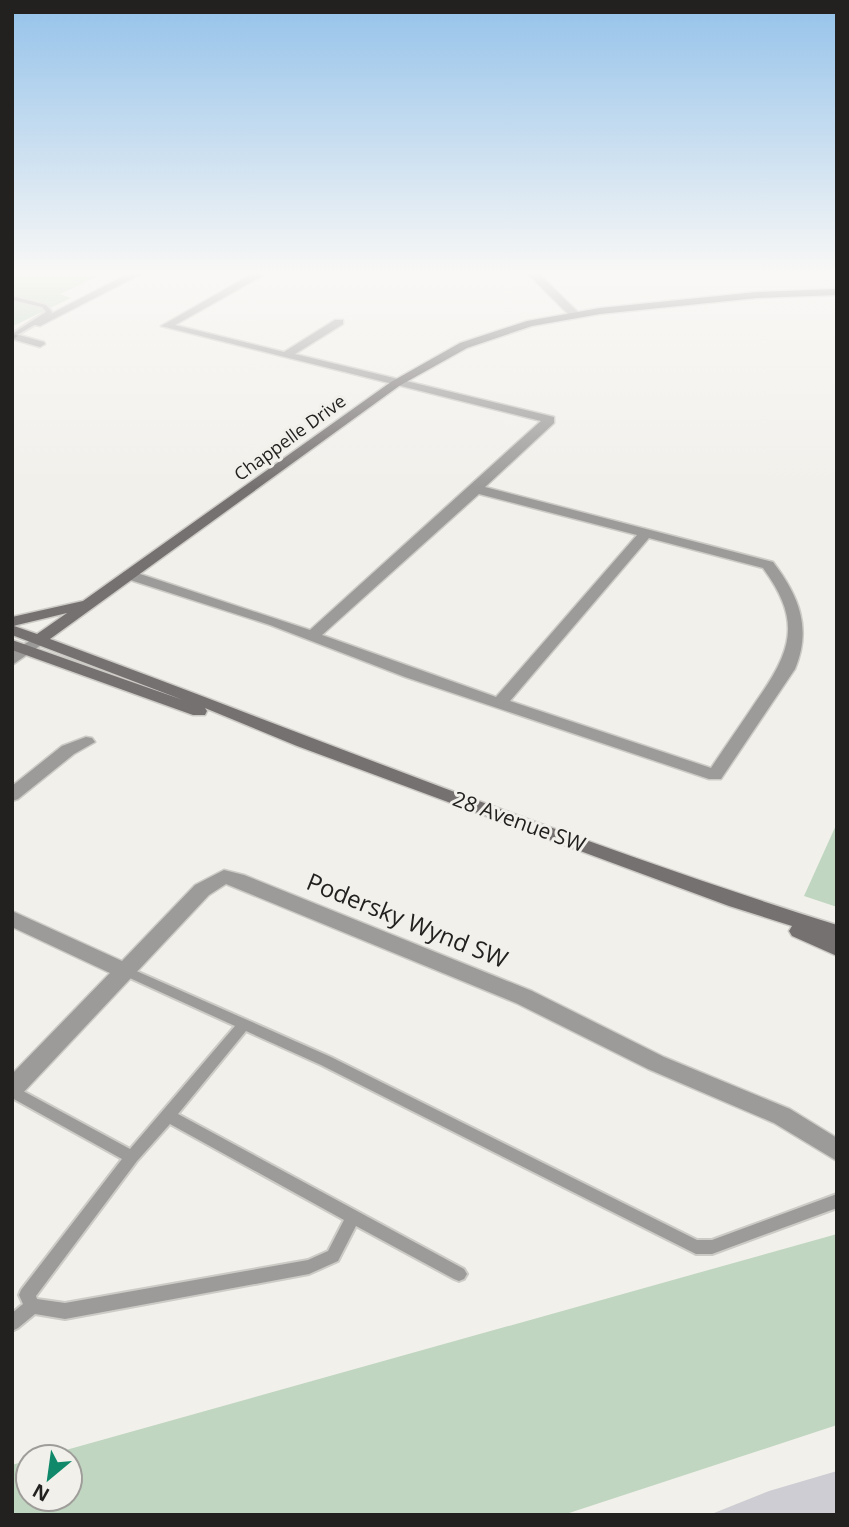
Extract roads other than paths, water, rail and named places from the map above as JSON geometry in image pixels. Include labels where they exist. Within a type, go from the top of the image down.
[{"type":"street","points":[[238,344],[550,420],[313,635]]},
{"type":"street","points":[[285,356],[304,344]]},
{"type":"street","name":"Chappelle Drive","points":[[22,649],[431,359],[466,344]]},
{"type":"street","points":[[129,575],[313,635],[398,670],[715,775],[796,651],[798,628],[793,607],[768,565],[476,489]]},
{"type":"street","points":[[499,704],[646,533]]},
{"type":"street","points":[[12,622],[90,603]]},
{"type":"street","name":"28 Avenue SW","points":[[12,630],[22,649],[168,702],[303,742],[736,901],[837,933]]},
{"type":"street","points":[[12,794],[68,750],[86,742]]},
{"type":"street","name":"Podersky Wynd SW","points":[[14,1086],[202,890],[224,877],[524,997],[656,1063],[782,1116],[805,1128],[837,1151]]},
{"type":"street","name":"28 Avenue SW","points":[[736,901],[837,948]]},
{"type":"street","points":[[12,918],[125,971]]},
{"type":"lane","points":[[125,971],[453,1123],[696,1247],[712,1247],[837,1200]]},
{"type":"lane","points":[[32,1306],[27,1295],[132,1157],[243,1025]]},
{"type":"lane","points":[[14,1086],[132,1157]]},
{"type":"lane","points":[[167,1116],[459,1274]]},
{"type":"lane","points":[[12,1323],[32,1306],[65,1311],[309,1267],[332,1256],[353,1217]]}]
